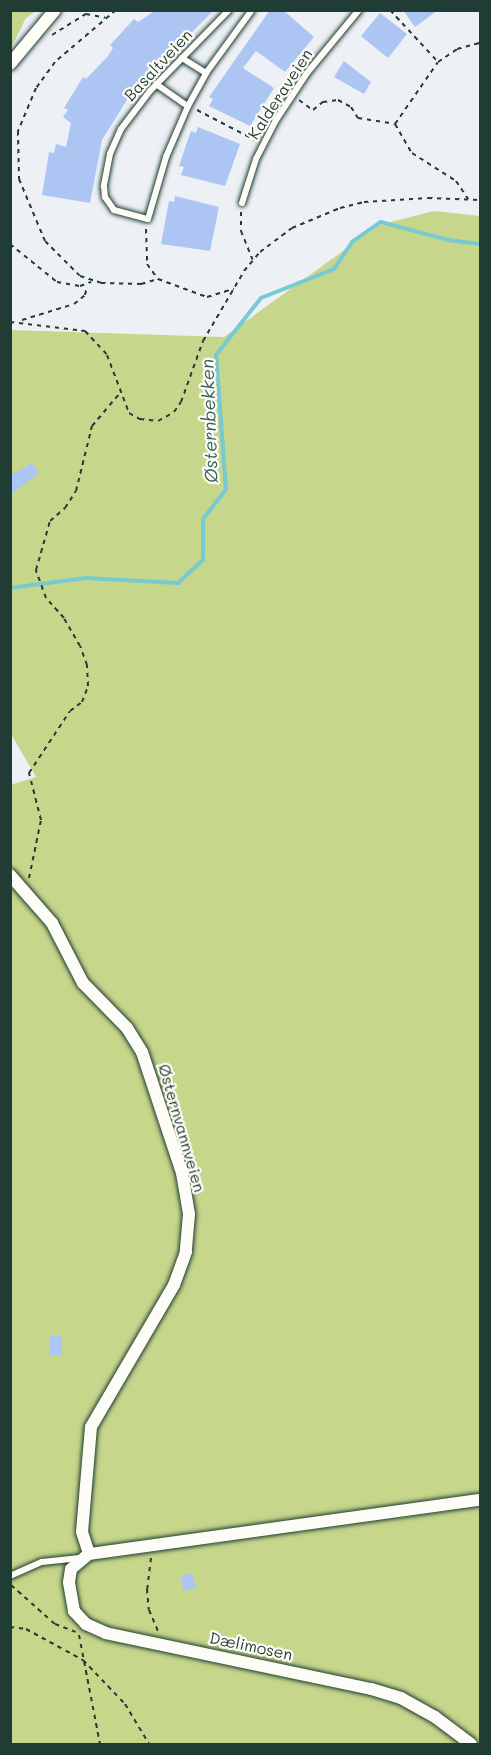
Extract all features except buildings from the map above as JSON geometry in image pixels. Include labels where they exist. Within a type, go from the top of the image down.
[{"type":"street","points":[[10,64],[55,10]]},
{"type":"street","name":"Østernvannveien","points":[[10,875],[28,892],[52,923],[82,983],[127,1029],[142,1052],[182,1173],[189,1214],[186,1252],[174,1285],[91,1427],[82,1532],[85,1556]]},
{"type":"street","points":[[85,1556],[154,1544],[480,1500]]},
{"type":"street","name":"Dælimosen","points":[[85,1556],[71,1569],[69,1582],[74,1611],[86,1624],[106,1633],[381,1692],[435,1717],[471,1744]]},
{"type":"lane","name":"Basaltveien","points":[[188,106],[166,157],[148,219],[114,210],[105,197],[104,186],[115,140],[132,112],[156,84],[229,10]]},
{"type":"lane","points":[[156,84],[188,106],[206,73],[252,10]]},
{"type":"lane","name":"Kalderaveien","points":[[242,203],[263,143],[307,73],[359,10]]},
{"type":"lane","points":[[182,58],[206,73]]},
{"type":"lane","points":[[10,1576],[42,1562],[85,1556]]},
{"type":"path","points":[[116,10],[54,62],[24,110],[16,150],[22,190],[45,242],[64,264],[91,282],[141,284],[158,279]]},
{"type":"path","points":[[390,10],[438,62]]},
{"type":"path","points":[[91,14],[107,19]]},
{"type":"path","points":[[395,124],[438,62],[458,49],[480,43]]},
{"type":"path","points":[[308,106],[313,110],[323,102],[338,100],[351,107],[358,118],[395,124]]},
{"type":"path","points":[[198,111],[263,143]]},
{"type":"path","points":[[395,124],[412,153],[456,181],[468,199]]},
{"type":"path","points":[[19,321],[85,331],[107,355],[129,413],[140,419],[158,420],[174,412],[202,341],[253,260],[292,228],[340,207],[381,200],[480,200]]},
{"type":"path","points":[[242,203],[241,231],[253,260]]},
{"type":"path","points":[[145,234],[147,264],[158,279],[207,297],[234,289]]},
{"type":"path","points":[[10,244],[57,282],[87,286]]},
{"type":"path","points":[[10,322],[74,304],[85,295],[87,286],[91,282]]},
{"type":"path","points":[[28,892],[41,820],[29,773],[70,711],[82,702],[88,686],[87,666],[71,629],[41,589],[37,578],[50,521],[65,508],[76,491],[92,426],[121,392]]},
{"type":"path","points":[[154,1544],[147,1589],[149,1610],[164,1644]]},
{"type":"path","points":[[10,1585],[55,1624],[79,1633],[106,1633]]},
{"type":"path","points":[[10,1627],[26,1629],[83,1660],[125,1704],[149,1744]]},
{"type":"path","points":[[83,1660],[100,1744]]},
{"type":"green space","points":[[11,10],[36,11],[26,18],[11,48]]},
{"type":"green space","points":[[434,211],[480,216],[480,1744],[11,1744],[10,785],[36,777],[11,734],[11,330],[224,337],[379,225]]},
{"type":"waterway","name":"Østernbekken","points":[[10,588],[85,578],[178,583],[203,560],[203,519],[226,490],[216,355],[261,298],[334,269],[352,242],[381,222],[448,240],[480,244]]}]
